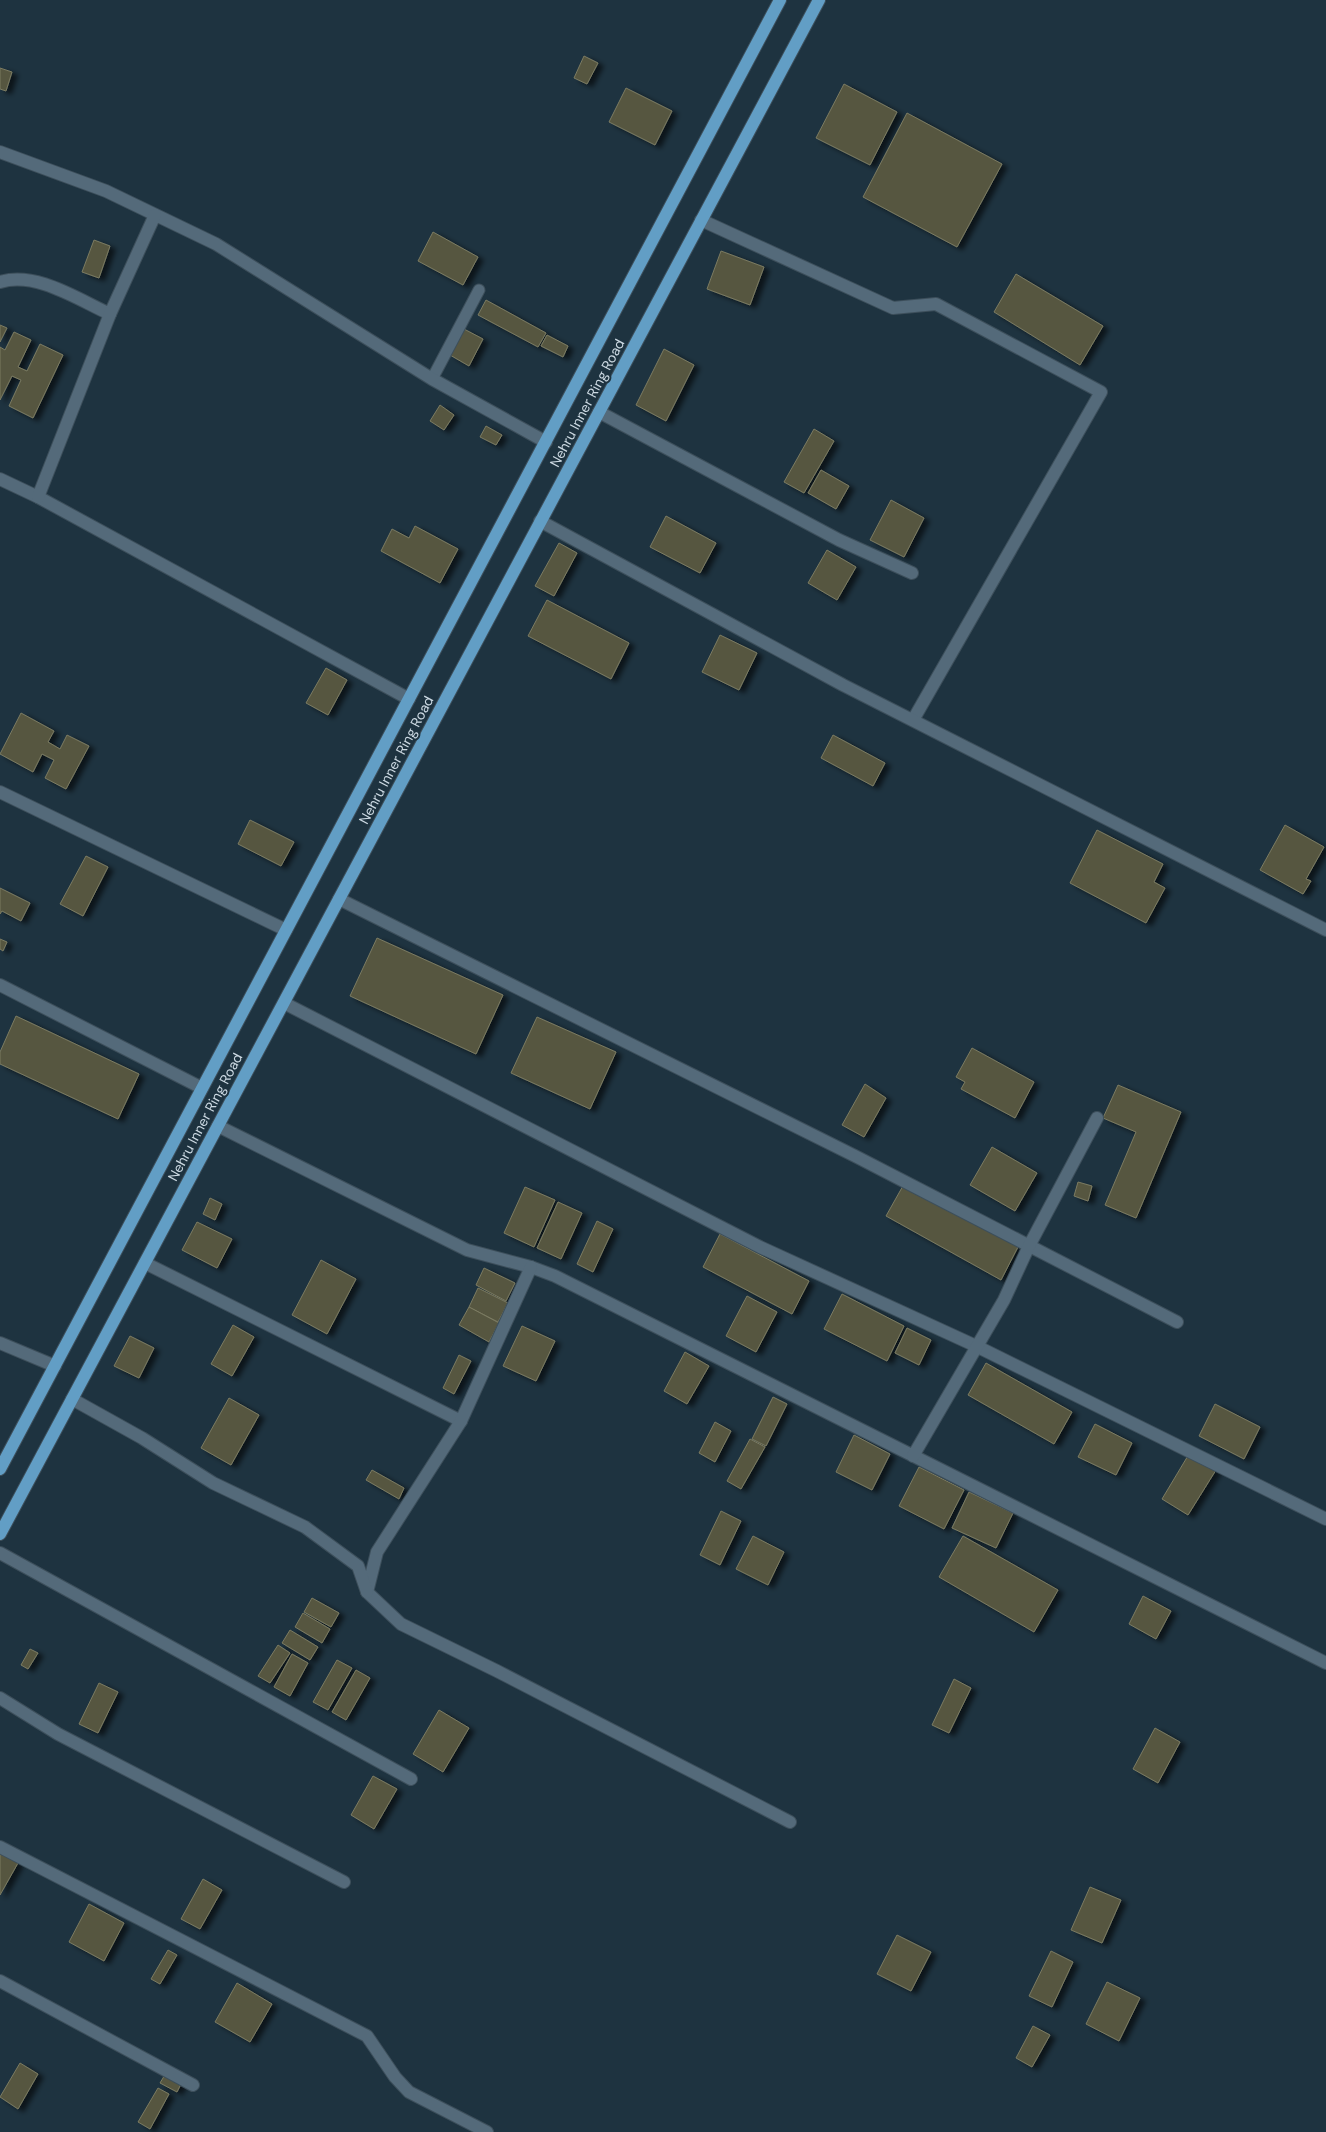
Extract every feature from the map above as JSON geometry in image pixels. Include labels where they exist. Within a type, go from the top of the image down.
[{"type":"main road","points":[[0,1469],[780,0]]},
{"type":"main road","name":"Nehru Inner Ring Road","points":[[0,1534],[819,0]]},
{"type":"street","points":[[0,152],[106,191],[216,244],[432,379],[546,442]]},
{"type":"street","points":[[38,497],[110,314],[155,214]]},
{"type":"street","points":[[701,220],[893,308],[936,304],[1100,392],[913,720]]},
{"type":"street","points":[[0,282],[23,278],[37,280],[110,314]]},
{"type":"street","points":[[599,412],[838,540],[912,573]]},
{"type":"street","points":[[0,479],[38,497],[408,699]]},
{"type":"street","points":[[540,522],[843,685],[1326,930]]},
{"type":"street","points":[[0,792],[286,930]]},
{"type":"street","points":[[339,899],[846,1151],[1176,1322]]},
{"type":"street","points":[[0,985],[202,1088]]},
{"type":"street","points":[[284,1003],[760,1247],[976,1346],[1326,1519]]},
{"type":"street","points":[[913,1456],[1004,1300],[1029,1246],[1097,1118]]},
{"type":"street","points":[[218,1126],[467,1250],[531,1267],[555,1276],[1326,1663]]},
{"type":"street","points":[[145,1263],[461,1421]]},
{"type":"street","points":[[367,1592],[377,1552],[461,1421],[531,1267]]},
{"type":"street","points":[[0,1343],[55,1366]]},
{"type":"street","points":[[72,1399],[142,1438],[214,1483],[305,1527],[358,1566],[367,1592],[401,1624],[497,1671],[790,1822]]},
{"type":"street","points":[[0,1553],[411,1779]]},
{"type":"street","points":[[0,1698],[58,1734],[344,1882]]},
{"type":"street","points":[[0,1847],[368,2036],[395,2077],[409,2092],[487,2132]]},
{"type":"street","points":[[0,1981],[193,2085]]},
{"type":"lane","points":[[432,379],[479,290]]},
{"type":"building","points":[[584,56],[598,63],[587,84],[574,78]]},
{"type":"building","points":[[0,68],[12,72],[6,91],[0,89]]},
{"type":"building","points":[[844,84],[897,112],[870,165],[816,138]]},
{"type":"building","points":[[626,88],[672,111],[655,145],[609,122]]},
{"type":"building","points":[[907,113],[1002,164],[957,247],[863,197]]},
{"type":"building","points":[[433,232],[478,257],[463,285],[418,261]]},
{"type":"building","points":[[94,240],[110,246],[99,278],[82,272]]},
{"type":"building","points":[[721,251],[764,267],[750,305],[707,289]]},
{"type":"building","points":[[1016,274],[1103,326],[1080,365],[994,312]]},
{"type":"building","points":[[486,300],[546,333],[538,347],[478,315]]},
{"type":"building","points":[[0,325],[7,328],[0,342]]},
{"type":"building","points":[[464,329],[483,339],[469,366],[450,355]]},
{"type":"building","points":[[14,332],[31,340],[18,367],[27,371],[40,344],[63,355],[33,418],[9,406],[21,380],[12,376],[0,400],[0,347],[5,350]]},
{"type":"building","points":[[547,335],[568,346],[563,357],[541,346]]},
{"type":"building","points":[[664,349],[694,365],[666,421],[636,405]]},
{"type":"building","points":[[440,405],[454,415],[444,430],[430,421]]},
{"type":"building","points":[[486,426],[502,435],[496,445],[480,437]]},
{"type":"building","points":[[814,429],[834,441],[804,493],[784,482]]},
{"type":"building","points":[[821,470],[849,486],[836,509],[808,493]]},
{"type":"building","points":[[891,500],[924,518],[904,557],[870,540]]},
{"type":"building","points":[[666,516],[716,543],[700,573],[650,547]]},
{"type":"building","points":[[415,526],[458,549],[440,583],[381,551],[392,529],[409,538]]},
{"type":"building","points":[[559,543],[577,553],[554,596],[535,586]]},
{"type":"building","points":[[827,550],[856,567],[837,600],[808,583]]},
{"type":"building","points":[[547,600],[629,643],[611,679],[528,636]]},
{"type":"building","points":[[720,635],[757,653],[739,690],[702,672]]},
{"type":"building","points":[[326,668],[347,680],[328,715],[306,703]]},
{"type":"building","points":[[21,713],[54,731],[48,742],[60,749],[67,735],[89,746],[66,789],[45,778],[54,760],[42,754],[33,772],[0,754]]},
{"type":"building","points":[[833,735],[885,763],[873,786],[821,758]]},
{"type":"building","points":[[250,820],[294,842],[281,866],[238,844]]},
{"type":"building","points":[[1285,825],[1324,847],[1306,879],[1311,881],[1303,894],[1260,870]]},
{"type":"building","points":[[1097,830],[1163,864],[1154,882],[1165,888],[1146,923],[1070,883]]},
{"type":"building","points":[[86,856],[108,867],[83,916],[60,904]]},
{"type":"building","points":[[0,888],[30,903],[21,921],[2,911],[0,914]]},
{"type":"building","points":[[377,938],[503,995],[476,1054],[350,996]]},
{"type":"building","points":[[0,939],[7,942],[3,951],[0,949]]},
{"type":"building","points":[[16,1016],[139,1074],[118,1119],[0,1064],[0,1052]]},
{"type":"building","points":[[537,1017],[616,1052],[590,1109],[511,1073]]},
{"type":"building","points":[[972,1048],[1034,1082],[1015,1118],[961,1089],[965,1082],[956,1077]]},
{"type":"building","points":[[865,1084],[886,1098],[864,1137],[842,1125]]},
{"type":"building","points":[[1118,1085],[1181,1112],[1136,1218],[1105,1205],[1136,1132],[1103,1118]]},
{"type":"building","points":[[992,1147],[1037,1173],[1015,1211],[970,1185]]},
{"type":"building","points":[[1078,1182],[1092,1186],[1088,1201],[1074,1196]]},
{"type":"building","points":[[904,1184],[1018,1247],[1001,1280],[886,1216]]},
{"type":"building","points":[[525,1187],[555,1200],[534,1247],[504,1233]]},
{"type":"building","points":[[210,1198],[222,1204],[215,1220],[203,1214]]},
{"type":"building","points":[[558,1202],[582,1213],[561,1259],[537,1248]]},
{"type":"building","points":[[597,1221],[613,1229],[593,1272],[577,1264]]},
{"type":"building","points":[[197,1222],[232,1239],[217,1268],[182,1250]]},
{"type":"building","points":[[720,1234],[809,1281],[792,1314],[703,1267]]},
{"type":"building","points":[[321,1260],[356,1279],[327,1334],[292,1315]]},
{"type":"building","points":[[484,1268],[515,1283],[506,1301],[476,1285]]},
{"type":"building","points":[[478,1288],[508,1303],[498,1322],[469,1307]]},
{"type":"building","points":[[842,1294],[904,1326],[887,1361],[824,1329]]},
{"type":"building","points":[[747,1296],[777,1312],[756,1352],[726,1336]]},
{"type":"building","points":[[469,1307],[499,1323],[489,1342],[459,1325]]},
{"type":"building","points":[[233,1325],[254,1337],[232,1376],[211,1364]]},
{"type":"building","points":[[522,1326],[555,1341],[536,1381],[503,1366]]},
{"type":"building","points":[[907,1328],[931,1340],[919,1365],[895,1353]]},
{"type":"building","points":[[130,1336],[154,1348],[139,1378],[114,1366]]},
{"type":"building","points":[[685,1352],[709,1366],[687,1404],[664,1391]]},
{"type":"building","points":[[459,1355],[471,1361],[454,1394],[443,1388]]},
{"type":"building","points":[[986,1363],[1072,1412],[1054,1444],[968,1395]]},
{"type":"building","points":[[773,1397],[787,1404],[766,1446],[752,1439]]},
{"type":"building","points":[[229,1398],[259,1415],[231,1465],[201,1448]]},
{"type":"building","points":[[1215,1404],[1260,1427],[1244,1459],[1199,1436]]},
{"type":"building","points":[[715,1422],[731,1431],[715,1462],[699,1453]]},
{"type":"building","points":[[1095,1424],[1132,1443],[1116,1475],[1078,1457]]},
{"type":"building","points":[[854,1435],[890,1454],[872,1490],[836,1472]]},
{"type":"building","points":[[750,1439],[765,1447],[741,1489],[727,1481]]},
{"type":"building","points":[[1189,1454],[1216,1470],[1188,1515],[1162,1499]]},
{"type":"building","points":[[919,1467],[964,1490],[944,1529],[899,1506]]},
{"type":"building","points":[[372,1470],[404,1488],[399,1499],[366,1480]]},
{"type":"building","points":[[969,1492],[1013,1513],[996,1548],[952,1528]]},
{"type":"building","points":[[721,1511],[741,1521],[720,1565],[700,1555]]},
{"type":"building","points":[[753,1536],[784,1552],[768,1585],[736,1569]]},
{"type":"building","points":[[963,1536],[1058,1590],[1034,1632],[939,1577]]},
{"type":"building","points":[[1143,1596],[1171,1611],[1156,1639],[1129,1624]]},
{"type":"building","points":[[312,1598],[339,1613],[331,1627],[304,1612]]},
{"type":"building","points":[[303,1613],[330,1629],[322,1643],[295,1627]]},
{"type":"building","points":[[290,1630],[318,1647],[310,1660],[282,1643]]},
{"type":"building","points":[[278,1645],[290,1653],[270,1683],[258,1676]]},
{"type":"building","points":[[30,1649],[38,1653],[28,1669],[21,1665]]},
{"type":"building","points":[[292,1654],[308,1663],[290,1696],[274,1687]]},
{"type":"building","points":[[337,1660],[352,1668],[328,1710],[313,1702]]},
{"type":"building","points":[[356,1670],[370,1678],[346,1720],[332,1712]]},
{"type":"building","points":[[954,1679],[971,1688],[949,1733],[932,1725]]},
{"type":"building","points":[[99,1683],[118,1692],[98,1733],[79,1724]]},
{"type":"building","points":[[439,1710],[469,1728],[443,1772],[413,1754]]},
{"type":"building","points":[[1155,1728],[1180,1742],[1158,1783],[1133,1769]]},
{"type":"building","points":[[373,1776],[397,1789],[374,1829],[351,1815]]},
{"type":"building","points":[[0,1852],[18,1863],[0,1895]]},
{"type":"building","points":[[203,1879],[222,1890],[200,1929],[181,1919]]},
{"type":"building","points":[[1090,1887],[1121,1900],[1102,1943],[1071,1930]]},
{"type":"building","points":[[89,1904],[124,1923],[104,1961],[69,1942]]},
{"type":"building","points":[[897,1935],[931,1952],[911,1991],[877,1974]]},
{"type":"building","points":[[168,1950],[177,1955],[160,1984],[151,1979]]},
{"type":"building","points":[[1051,1951],[1073,1962],[1052,2007],[1029,1996]]},
{"type":"building","points":[[1107,1982],[1140,1998],[1119,2041],[1086,2024]]},
{"type":"building","points":[[237,1983],[272,2004],[250,2042],[215,2022]]},
{"type":"building","points":[[1033,2026],[1050,2035],[1032,2067],[1016,2058]]},
{"type":"building","points":[[20,2063],[38,2074],[18,2109],[0,2097]]},
{"type":"building","points":[[166,2073],[182,2082],[177,2092],[160,2083]]},
{"type":"building","points":[[158,2088],[169,2094],[150,2129],[138,2122]]}]
